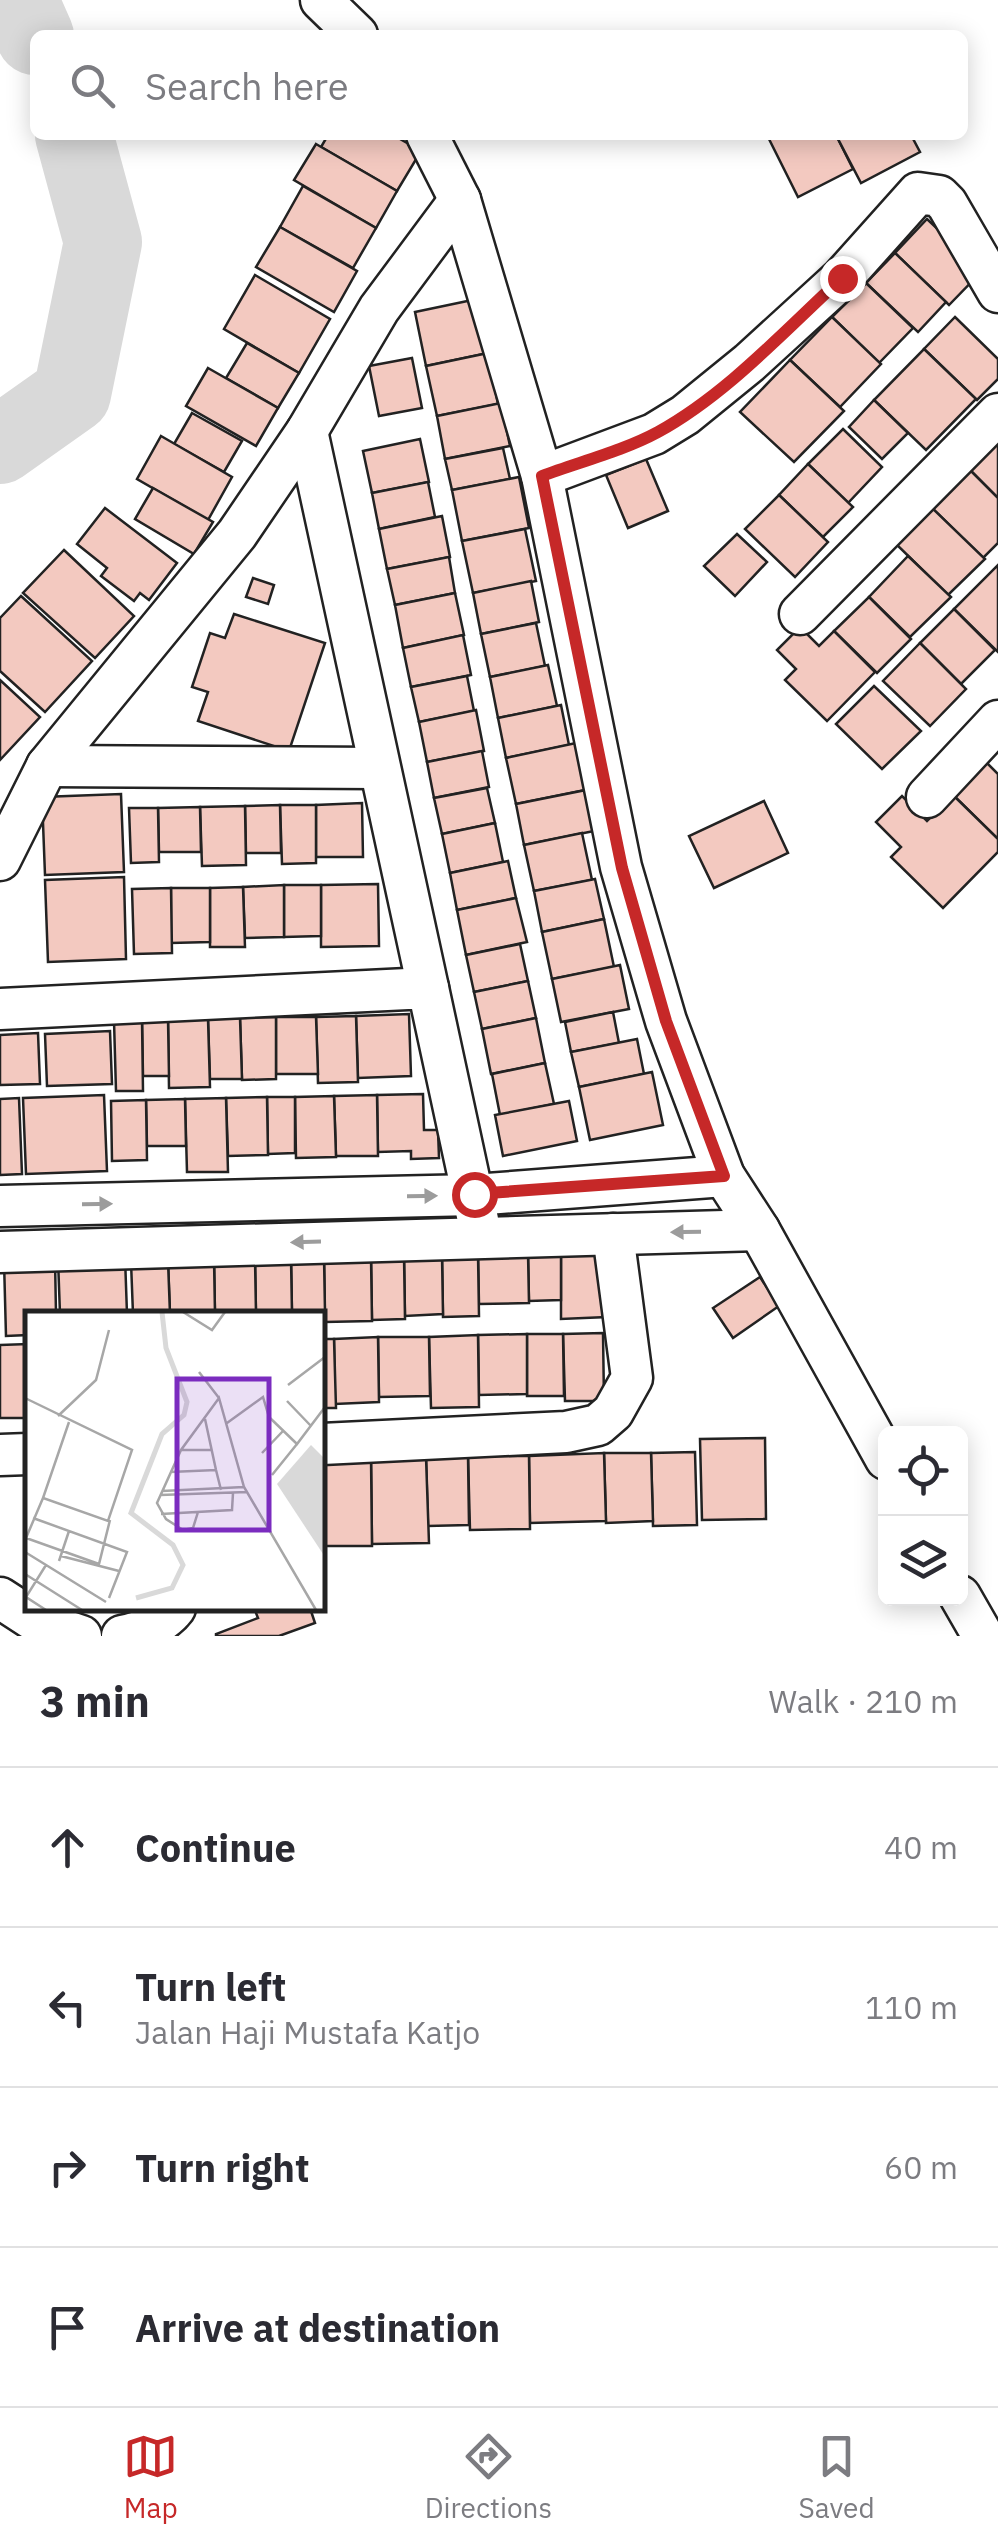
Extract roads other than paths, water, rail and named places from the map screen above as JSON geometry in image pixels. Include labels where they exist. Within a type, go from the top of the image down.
[{"type":"street","points":[[320,0],[353,30]]},
{"type":"street","points":[[430,140],[460,200],[542,476],[622,868],[666,1021],[724,1176],[759,1230],[878,1446]]},
{"type":"street","points":[[542,476],[654,434],[684,416],[842,278],[918,193],[939,196],[947,204],[998,292]]},
{"type":"street","points":[[0,860],[48,766],[237,534],[307,431],[379,310],[460,200]]},
{"type":"street","points":[[800,614],[998,414]]},
{"type":"street","points":[[307,431],[481,1237]]},
{"type":"street","points":[[927,797],[998,722]]},
{"type":"street","points":[[48,766],[378,768]]},
{"type":"street","points":[[0,1009],[428,988]]},
{"type":"street","points":[[0,1206],[474,1194],[724,1176]]},
{"type":"street","points":[[0,1252],[759,1230]]},
{"type":"street","points":[[325,1444],[566,1432],[598,1424],[614,1412],[632,1378],[614,1234]]},
{"type":"street","points":[[0,1455],[25,1454]]},
{"type":"street","points":[[0,1598],[34,1620],[81,1636]]},
{"type":"street","points":[[966,1606],[983,1636]]},
{"type":"street","points":[[122,1636],[173,1611]]},
{"type":"waterway","points":[[19,0],[32,30]]},
{"type":"waterway","points":[[0,445],[72,394],[103,242],[75,140]]}]
